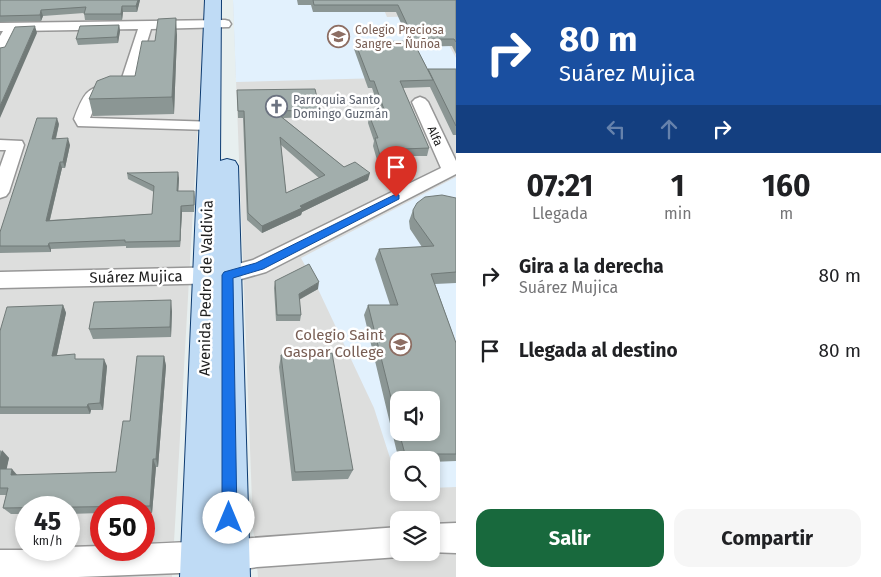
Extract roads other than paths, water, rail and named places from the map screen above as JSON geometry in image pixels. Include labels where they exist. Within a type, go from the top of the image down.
[{"type":"main road","name":"Avenida Pedro de Valdivia","points":[[213,0],[219,24],[215,567]]},
{"type":"main road","name":"Avenida Pedro de Valdivia","points":[[217,276],[210,125],[219,24],[225,0]]},
{"type":"street","points":[[0,49],[6,27],[219,24]]},
{"type":"street","points":[[146,25],[128,81],[93,92],[88,99],[82,119],[84,123],[210,125]]},
{"type":"street","name":"Alfa","points":[[420,102],[453,168]]},
{"type":"street","points":[[0,145],[16,145],[0,192]]},
{"type":"street","name":"Suárez Mujica","points":[[0,280],[217,276],[259,266],[453,168]]},
{"type":"street","points":[[440,539],[456,538]]},
{"type":"street","points":[[0,565],[215,567],[257,552],[390,543]]},
{"type":"place","name":"Colegio Preciosa Sangre – Ñuñoa","points":[[339,37]]},
{"type":"place","name":"Parroquia Santo Domingo Guzmán","points":[[277,107]]},
{"type":"place","name":"Colegio Saint Gaspar College","points":[[400,344]]}]
